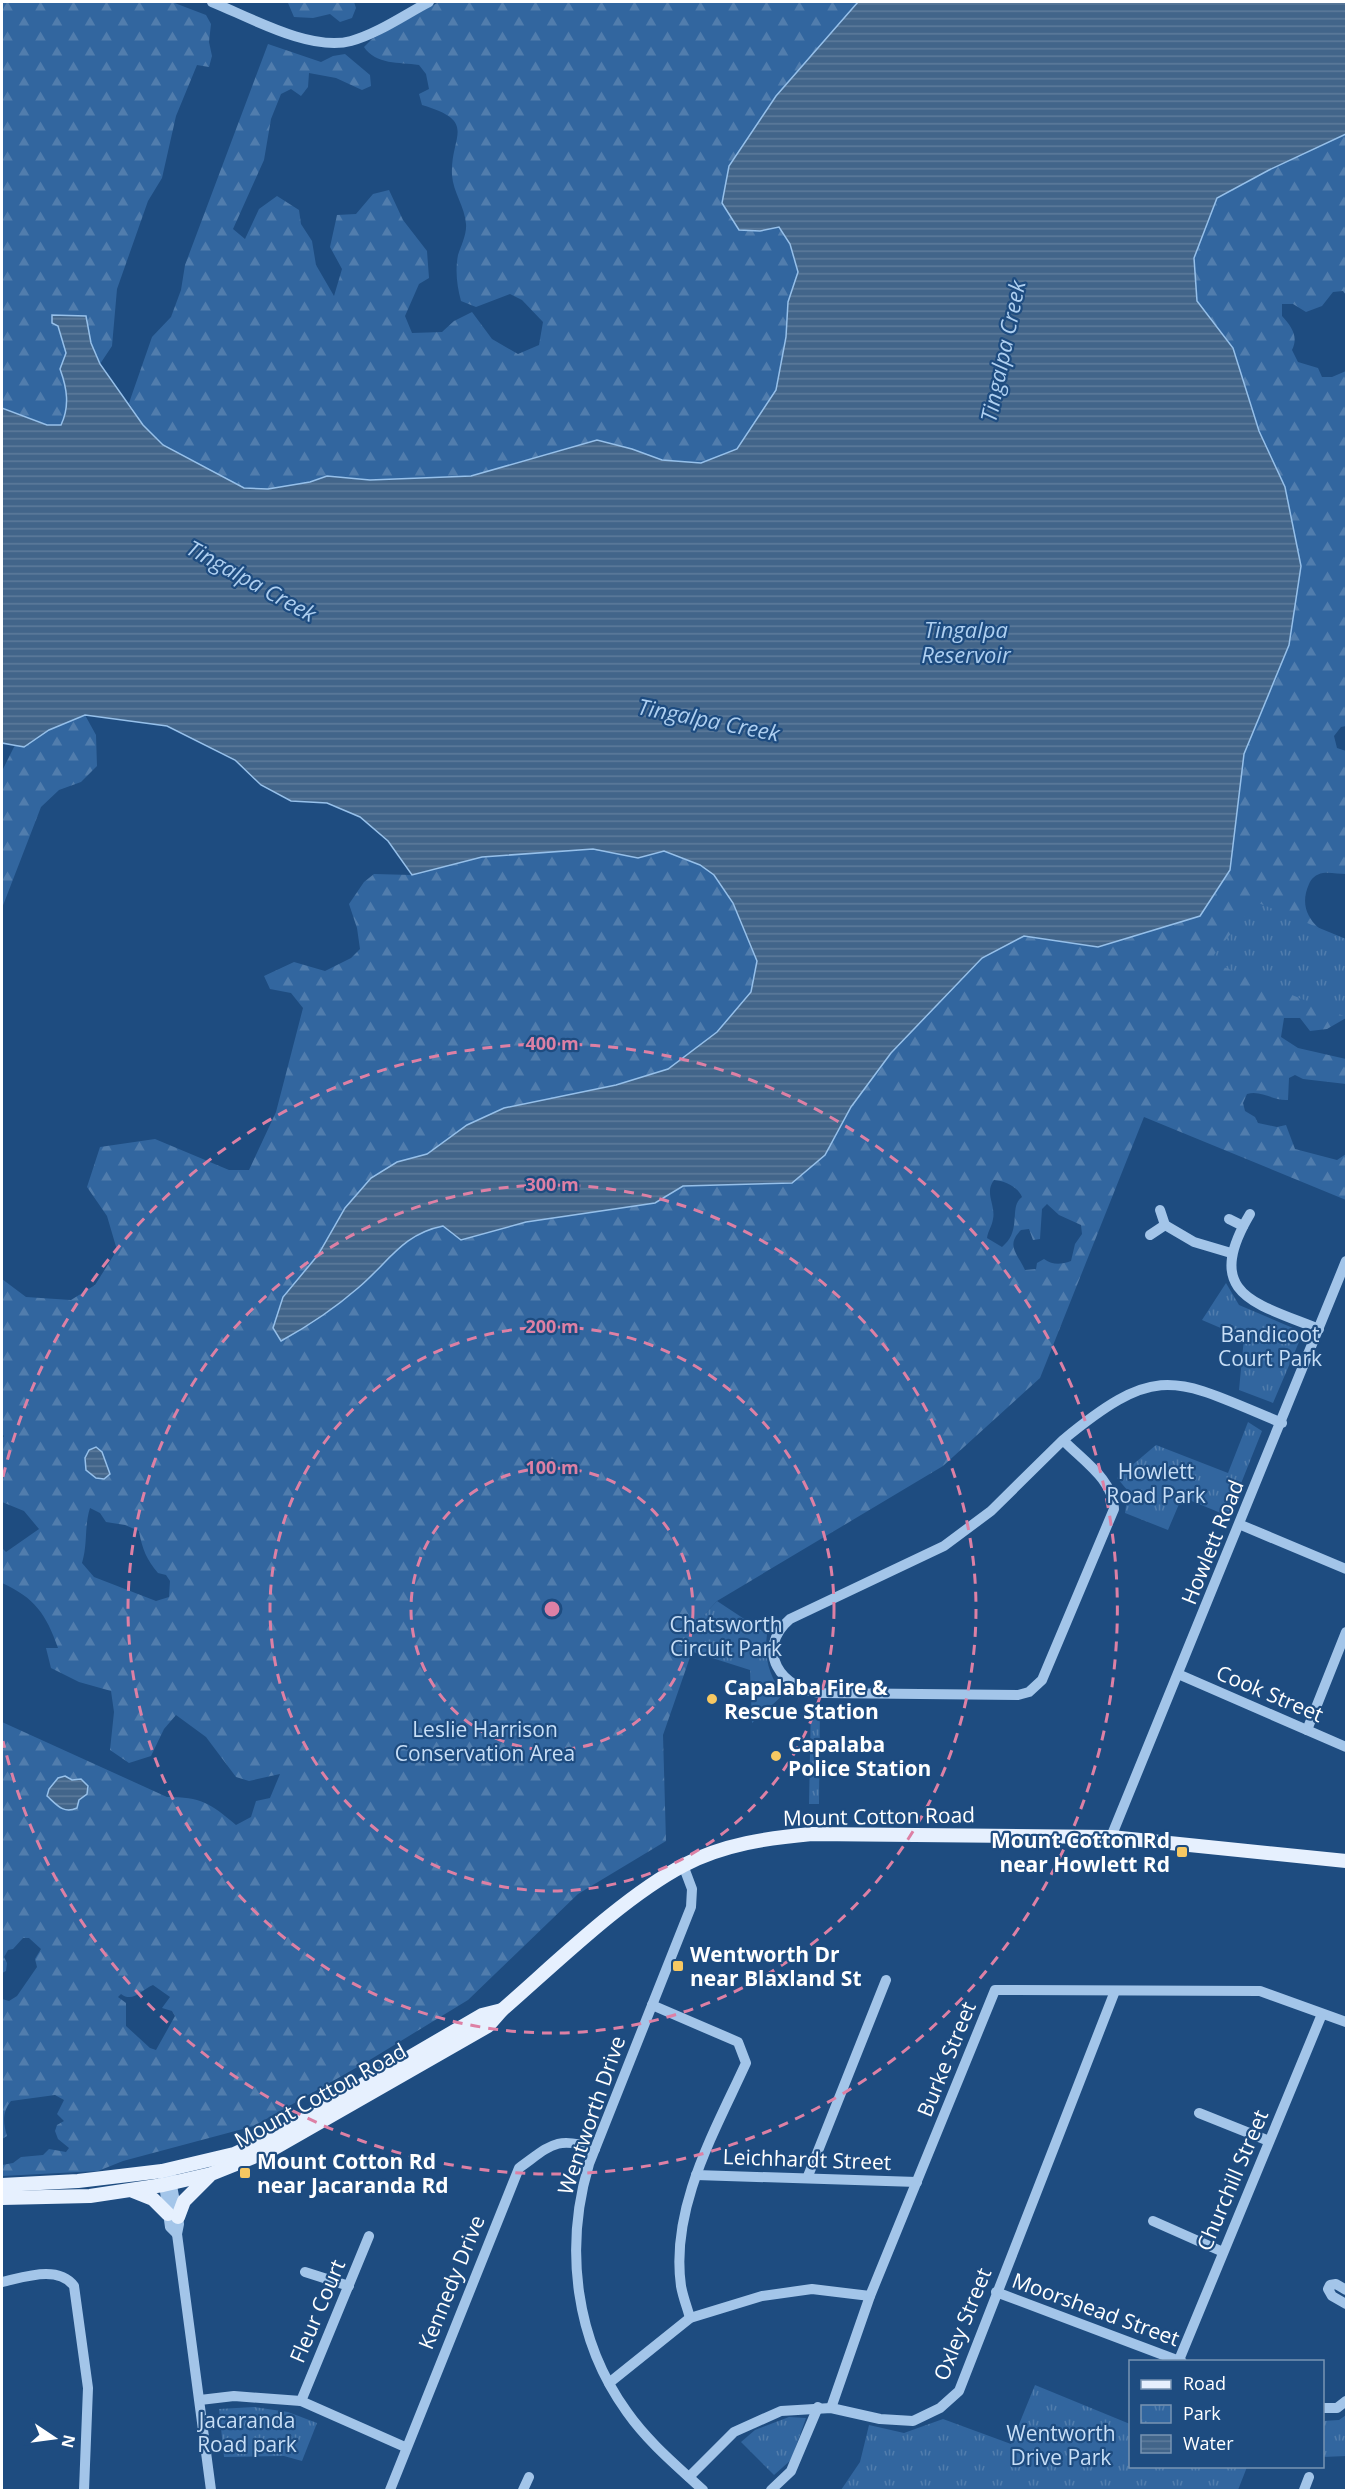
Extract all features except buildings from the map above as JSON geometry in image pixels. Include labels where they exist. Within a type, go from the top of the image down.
[{"type":"main road","name":"Mount Cotton Road","points":[[2,2185],[211,2174],[273,2149],[488,2026],[502,2010],[612,1916],[683,1865],[714,1852],[758,1841],[812,1834],[1111,1838],[1347,1861]]},
{"type":"main road","name":"Mount Cotton Road","points":[[2,2198],[55,2198],[131,2191],[217,2159],[261,2142],[482,2015],[502,2010]]},
{"type":"main road","points":[[131,2191],[153,2199],[173,2216],[184,2201],[211,2174]]},
{"type":"street","points":[[212,2],[307,40],[325,43],[349,42],[370,34],[429,2]]},
{"type":"street","points":[[1160,1210],[1165,1226],[1194,1242],[1231,1253]]},
{"type":"street","points":[[1250,1214],[1231,1253],[1231,1273],[1238,1289],[1251,1301],[1319,1329]]},
{"type":"street","points":[[1229,1219],[1243,1226]]},
{"type":"street","points":[[1150,1235],[1165,1226]]},
{"type":"street","name":"Howlett Road","points":[[1111,1838],[1241,1525],[1347,1261]]},
{"type":"street","points":[[1063,1440],[1110,1486],[1114,1497],[1114,1509],[1042,1680],[1029,1692],[1018,1695],[822,1693],[799,1688],[787,1680],[779,1670],[772,1654],[780,1627],[790,1619],[944,1545],[991,1511],[1063,1440],[1100,1410],[1123,1395],[1149,1386],[1169,1384],[1192,1387],[1282,1423]]},
{"type":"street","points":[[1241,1525],[1347,1569]]},
{"type":"street","points":[[1307,1730],[1347,1632]]},
{"type":"street","name":"Cook Street","points":[[1178,1674],[1347,1747]]},
{"type":"street","name":"Wentworth Drive","points":[[683,1865],[692,1889],[692,1906],[595,2149],[579,2202],[576,2269],[583,2319],[609,2383],[641,2430],[703,2490]]},
{"type":"street","points":[[808,2176],[886,1980]]},
{"type":"street","name":"Burke Street","points":[[831,2408],[870,2296],[995,1990],[1260,1991],[1347,2022]]},
{"type":"street","name":"Oxley Street","points":[[689,2477],[726,2439],[746,2426],[781,2411],[818,2407],[880,2419],[913,2421],[940,2408],[959,2391],[1115,1990]]},
{"type":"street","points":[[651,2005],[738,2042],[746,2063],[696,2175],[680,2237],[681,2286],[690,2318]]},
{"type":"street","name":"Churchill Street","points":[[1180,2360],[1322,2014]]},
{"type":"street","points":[[1199,2113],[1269,2141]]},
{"type":"street","name":"Kennedy Drive","points":[[392,2490],[405,2447],[519,2168],[559,2142],[573,2141],[595,2149]]},
{"type":"street","name":"Leichhardt Street","points":[[696,2175],[808,2176],[917,2182]]},
{"type":"street","points":[[166,2177],[173,2216],[170,2227],[177,2234],[211,2490]]},
{"type":"street","points":[[1154,2221],[1224,2252]]},
{"type":"street","name":"Fleur Court","points":[[301,2401],[369,2236]]},
{"type":"street","points":[[305,2272],[349,2286]]},
{"type":"street","points":[[2,2282],[56,2273],[67,2276],[74,2286],[88,2388],[84,2490]]},
{"type":"street","points":[[1347,2290],[1336,2284],[1330,2285],[1328,2289],[1332,2296],[1347,2304]]},
{"type":"street","points":[[609,2383],[690,2318],[762,2296],[812,2289],[870,2296]]},
{"type":"street","name":"Moorshead Street","points":[[996,2292],[1177,2360]]},
{"type":"street","points":[[200,2400],[234,2396],[301,2401],[405,2447]]},
{"type":"street","points":[[1324,2408],[1337,2408],[1347,2402]]},
{"type":"street","points":[[771,2490],[791,2471],[818,2407]]},
{"type":"street","points":[[523,2490],[529,2477]]},
{"type":"street","points":[[1304,2490],[1309,2477]]},
{"type":"green space","points":[[2,2],[172,2],[206,15],[211,24],[209,42],[212,56],[209,67],[197,65],[176,116],[162,178],[148,201],[117,289],[112,346],[100,364],[91,343],[86,316],[58,326],[66,353],[60,369],[66,397],[66,411],[61,425],[48,425],[2,408]]},
{"type":"green space","points":[[354,2],[356,8],[352,18],[340,22],[330,14],[313,18],[294,17],[288,3]]},
{"type":"green space","points":[[439,2],[858,2],[776,96],[729,166],[760,231],[779,227],[790,244],[798,272],[788,302],[786,337],[776,390],[737,449],[701,463],[662,460],[632,449],[561,450],[471,476],[370,480],[327,476],[310,482],[268,489],[244,488],[163,445],[143,425],[129,403],[152,337],[171,317],[181,290],[185,265],[268,44],[321,62],[333,56],[345,54],[370,75],[371,86],[362,90],[336,78],[309,73],[308,87],[301,96],[291,89],[281,94],[271,119],[264,160],[233,229],[245,239],[259,209],[277,196],[299,210],[301,224],[312,241],[316,265],[334,296],[342,269],[330,247],[337,215],[356,214],[373,194],[389,190],[403,220],[427,251],[429,278],[419,284],[405,316],[412,333],[442,332],[454,321],[472,312],[492,339],[518,354],[539,345],[543,322],[522,300],[510,294],[476,307],[461,301],[457,267],[466,224],[452,175],[452,161],[458,131],[456,124],[440,111],[422,105],[419,94],[429,89],[426,74],[419,65],[381,60],[364,47],[372,39]]},
{"type":"green space","name":"Leslie Harrison Conservation Area","points":[[1346,134],[1346,295],[1343,291],[1333,292],[1322,306],[1306,312],[1293,304],[1282,304],[1282,316],[1293,331],[1295,340],[1292,350],[1298,362],[1318,368],[1322,377],[1332,377],[1346,371],[1346,726],[1341,727],[1334,736],[1337,748],[1346,751],[1346,874],[1323,873],[1314,877],[1309,884],[1305,905],[1313,922],[1320,929],[1346,944],[1346,1018],[1327,1029],[1310,1031],[1300,1018],[1284,1018],[1281,1037],[1298,1048],[1346,1059],[1346,1084],[1303,1079],[1295,1075],[1289,1078],[1288,1100],[1252,1093],[1247,1094],[1243,1103],[1245,1111],[1255,1117],[1258,1123],[1277,1127],[1286,1125],[1295,1149],[1337,1160],[1346,1154],[1346,1200],[1144,1117],[1040,1378],[943,1466],[717,1601],[705,1614],[663,1735],[666,1841],[578,1894],[468,2000],[368,2061],[254,2126],[123,2161],[98,2171],[2,2176],[2,2165],[13,2163],[21,2157],[43,2155],[49,2149],[66,2152],[69,2148],[58,2139],[55,2131],[57,2125],[64,2121],[57,2114],[64,2100],[55,2095],[11,2101],[4,2118],[7,2136],[2,2139],[2,1999],[9,2001],[17,1996],[37,1967],[35,1959],[41,1949],[29,1938],[23,1938],[13,1949],[8,1950],[4,1957],[7,1963],[6,1971],[2,1973],[2,1722],[167,1797],[188,1798],[212,1806],[236,1825],[251,1817],[256,1801],[270,1798],[280,1774],[249,1781],[236,1777],[206,1737],[176,1715],[164,1729],[151,1756],[129,1763],[110,1750],[114,1712],[111,1691],[79,1682],[51,1668],[46,1648],[58,1648],[44,1616],[31,1601],[2,1583],[2,1548],[6,1552],[39,1529],[24,1511],[2,1502],[2,1439],[4,1436],[2,1434],[2,1279],[26,1297],[71,1300],[95,1285],[117,1250],[107,1216],[87,1187],[100,1147],[155,1139],[229,1170],[249,1170],[276,1112],[303,1008],[291,993],[270,989],[264,976],[294,962],[325,971],[351,958],[360,949],[357,928],[349,904],[364,882],[374,874],[412,875],[482,857],[593,849],[638,858],[664,851],[700,865],[714,875],[733,904],[757,961],[751,992],[717,1032],[668,1069],[616,1085],[504,1108],[467,1125],[427,1154],[397,1162],[345,1208],[318,1255],[283,1297],[281,1341],[340,1303],[396,1250],[417,1235],[429,1230],[443,1226],[461,1240],[526,1222],[655,1203],[683,1186],[792,1182],[825,1155],[851,1107],[891,1053],[982,958],[1024,936],[1098,947],[1237,802],[1244,754],[1289,645],[1285,487],[1259,431],[1233,348],[1197,301],[1194,258],[1217,198],[1269,170]],"holes":[[[994,1180],[1006,1183],[1014,1187],[1022,1197],[1016,1207],[1012,1233],[1002,1247],[987,1238],[993,1214],[991,1185]],[[1047,1204],[1059,1215],[1081,1225],[1082,1234],[1075,1244],[1071,1261],[1057,1264],[1044,1259],[1037,1263],[1036,1269],[1025,1270],[1014,1250],[1014,1241],[1021,1230],[1029,1229],[1033,1240],[1040,1239],[1042,1209]],[[90,1508],[100,1513],[106,1522],[125,1525],[139,1531],[143,1549],[151,1563],[158,1573],[166,1575],[170,1581],[169,1597],[156,1601],[94,1577],[82,1563]],[[81,1779],[83,1796],[60,1807],[47,1796],[55,1784]],[[153,1985],[170,1997],[162,2008],[172,2011],[175,2016],[156,2050],[150,2048],[126,2026],[126,2003],[118,1997],[121,1994],[133,1996]]]},
{"type":"green space","points":[[85,715],[96,735],[97,766],[81,782],[59,790],[41,807],[2,908],[2,771],[15,745],[24,747],[49,730]]},
{"type":"green space","points":[[1256,902],[1346,939],[1346,1017],[1209,961]]},
{"type":"green space","name":"Bandicoot Court Park","points":[[1226,1283],[1239,1305],[1300,1331],[1302,1335],[1273,1403],[1239,1390],[1244,1338],[1202,1320]]},
{"type":"green space","name":"Howlett Road Park","points":[[1248,1422],[1262,1431],[1228,1516],[1182,1497],[1168,1530],[1125,1513],[1128,1491],[1117,1478],[1156,1445],[1228,1473]]},
{"type":"green space","name":"Chatsworth Circuit Park","points":[[717,1601],[767,1634],[766,1651],[769,1666],[774,1681],[783,1695],[752,1723],[750,1670],[690,1651],[705,1614]]},
{"type":"green space","points":[[811,1703],[820,1703],[819,1804],[809,1804]]},
{"type":"green space","name":"Wentworth Drive Park","points":[[1035,2385],[1129,2424],[1129,2468],[1247,2468],[1238,2490],[841,2490],[860,2462],[869,2425],[904,2433],[943,2419],[1011,2444]]},
{"type":"green space","name":"Jacaranda Road park","points":[[254,2407],[288,2412],[317,2423],[302,2461],[284,2456],[224,2457],[219,2409]]},
{"type":"green space","points":[[1346,2415],[1346,2456],[1324,2457],[1324,2421],[1339,2420]]},
{"type":"green space","points":[[789,2417],[806,2418],[791,2460],[774,2475],[741,2442],[755,2430]]},
{"type":"water","name":"Tingalpa Reservoir","points":[[858,2],[1346,2],[1346,134],[1269,170],[1217,198],[1194,258],[1197,301],[1233,348],[1259,431],[1285,487],[1301,566],[1289,645],[1244,754],[1230,870],[1200,916],[1098,947],[1024,936],[982,958],[891,1053],[851,1107],[825,1155],[792,1183],[683,1186],[655,1203],[526,1222],[461,1240],[443,1226],[429,1230],[396,1251],[340,1303],[281,1341],[273,1328],[283,1297],[318,1255],[345,1208],[371,1178],[397,1162],[427,1154],[467,1125],[504,1108],[616,1085],[668,1069],[717,1032],[751,992],[757,961],[733,903],[714,875],[700,865],[664,851],[638,858],[593,849],[482,857],[412,875],[388,841],[360,817],[327,803],[291,801],[261,785],[235,760],[167,726],[85,715],[49,730],[24,747],[2,743],[2,408],[47,425],[61,425],[66,411],[66,397],[60,369],[66,353],[58,326],[52,323],[52,315],[86,316],[91,343],[100,364],[143,425],[163,445],[244,488],[268,489],[310,482],[327,476],[370,480],[471,476],[597,440],[662,460],[701,463],[737,449],[776,390],[786,337],[788,302],[798,272],[790,244],[779,227],[760,231],[739,230],[722,203],[729,166],[776,96]]},
{"type":"water","points":[[96,1447],[102,1452],[110,1474],[104,1479],[96,1478],[86,1470],[85,1458],[89,1450]]},
{"type":"water","points":[[65,1776],[72,1780],[81,1779],[88,1786],[87,1794],[79,1800],[77,1808],[72,1810],[60,1808],[47,1796],[49,1789],[58,1778]]},
{"type":"place","name":"Capalaba Fire & Rescue Station","points":[[712,1699]]},
{"type":"place","name":"Capalaba Police Station","points":[[776,1756]]},
{"type":"place","name":"Mount Cotton Rd near Howlett Rd","points":[[1182,1852]]},
{"type":"place","name":"Wentworth Dr near Blaxland St","points":[[678,1966]]},
{"type":"place","name":"Mount Cotton Rd near Jacaranda Rd","points":[[245,2173]]},
{"type":"water label","name":"Tingalpa Creek","points":[[1002,351]]},
{"type":"water label","name":"Tingalpa Creek","points":[[252,580]]},
{"type":"water label","name":"Tingalpa Creek","points":[[709,719]]}]
